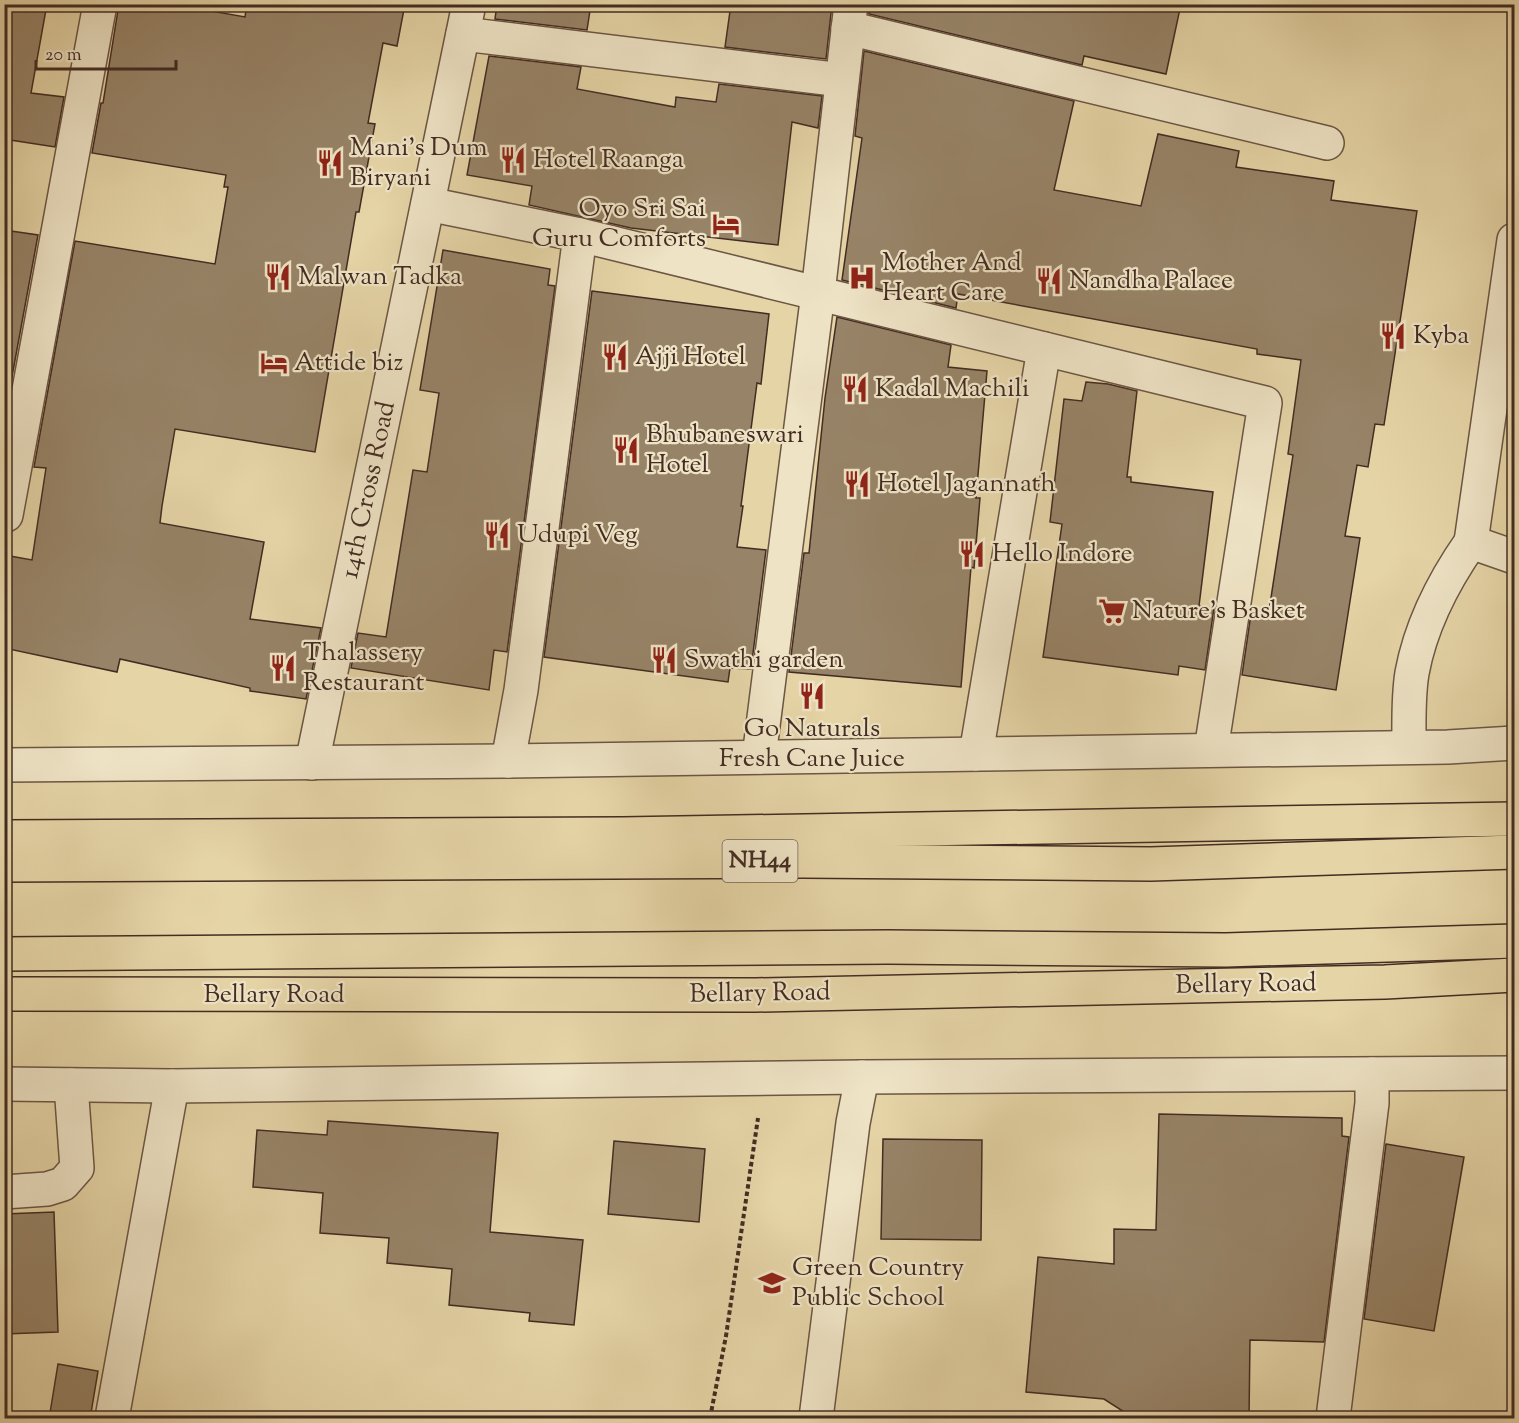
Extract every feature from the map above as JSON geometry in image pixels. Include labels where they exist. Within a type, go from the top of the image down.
[{"type":"highway","points":[[4,837],[612,834],[1515,819]]},
{"type":"highway","name":"NH44","points":[[4,865],[803,861],[1151,864],[1515,852]]},
{"type":"highway","name":"Bellary Road","points":[[4,954],[888,947],[1226,950],[1515,941]]},
{"type":"highway","name":"Bellary Road","points":[[4,994],[756,995],[1385,982],[1515,975]]},
{"type":"street","points":[[6,515],[100,4]]},
{"type":"street","points":[[759,757],[818,293],[850,16],[1327,143]]},
{"type":"street","points":[[466,19],[842,80]]},
{"type":"street","name":"14th Cross Road","points":[[312,763],[466,19]]},
{"type":"street","points":[[428,204],[580,235],[1265,403],[1211,750]]},
{"type":"street","points":[[508,761],[521,690],[580,235]]},
{"type":"street","points":[[1409,747],[1412,674],[1421,637],[1450,572],[1471,542],[1504,385],[1515,240]]},
{"type":"street","points":[[976,754],[1044,348]]},
{"type":"street","points":[[1471,542],[1515,557]]},
{"type":"street","points":[[4,765],[508,761],[1448,747],[1515,743]]},
{"type":"street","points":[[4,1084],[172,1086],[862,1077],[1515,1073]]},
{"type":"street","points":[[1334,1419],[1372,1103],[1372,1074]]},
{"type":"street","points":[[816,1419],[853,1124],[862,1077]]},
{"type":"street","points":[[4,1192],[47,1189],[63,1184],[77,1168],[70,1085]]},
{"type":"street","points":[[112,1419],[172,1086]]},
{"type":"path","points":[[710,1419],[726,1336],[764,1078]]},
{"type":"building","points":[[4,4],[47,4],[31,93],[64,97],[55,147],[4,139]]},
{"type":"building","points":[[119,4],[171,4],[245,17],[247,4],[405,4],[397,46],[383,43],[368,123],[375,124],[359,212],[356,212],[315,452],[175,429],[162,506],[160,523],[264,542],[250,619],[321,628],[306,699],[250,691],[250,688],[120,659],[117,672],[4,648],[4,555],[32,560],[46,468],[34,467],[75,241],[215,264],[228,187],[224,187],[226,175],[92,153],[101,103],[103,103]]},
{"type":"building","points":[[497,4],[591,4],[587,30],[495,19]]},
{"type":"building","points":[[731,4],[832,4],[826,59],[725,47]]},
{"type":"building","points":[[869,4],[1181,4],[1166,74],[1084,56],[1082,65],[869,14]]},
{"type":"building","points":[[864,51],[1074,101],[1054,190],[1141,206],[1158,134],[1239,151],[1236,167],[1334,181],[1331,200],[1417,211],[1384,425],[1375,424],[1368,467],[1357,465],[1345,536],[1360,538],[1336,690],[1242,675],[1251,614],[1268,617],[1293,455],[1288,454],[1301,360],[1257,354],[1257,349],[958,294],[956,308],[842,280],[862,138],[855,136]]},
{"type":"building","points":[[489,56],[581,67],[577,89],[675,107],[676,97],[716,102],[719,84],[822,96],[818,128],[792,122],[778,245],[631,228],[529,205],[532,186],[467,175]]},
{"type":"building","points":[[4,230],[38,235],[4,420]]},
{"type":"building","points":[[443,250],[550,269],[548,285],[555,286],[507,652],[494,650],[489,690],[351,668],[358,633],[386,637],[413,470],[427,472],[439,393],[420,390]]},
{"type":"building","points":[[592,291],[769,314],[761,384],[757,383],[737,547],[766,550],[751,669],[730,668],[728,682],[544,657]]},
{"type":"building","points":[[837,317],[951,345],[948,367],[987,371],[976,498],[980,498],[974,568],[971,567],[961,687],[789,672],[804,553],[809,553],[825,398]]},
{"type":"building","points":[[1086,382],[1108,384],[1137,391],[1127,477],[1131,477],[1131,482],[1213,492],[1199,606],[1214,608],[1205,670],[1179,666],[1178,675],[1043,657],[1062,524],[1050,522],[1064,399],[1082,401]]},
{"type":"building","points":[[1159,1114],[1342,1118],[1342,1136],[1349,1137],[1324,1342],[1250,1340],[1249,1419],[1135,1419],[1104,1399],[1026,1392],[1038,1257],[1114,1264],[1114,1229],[1156,1230]]},
{"type":"building","points":[[328,1121],[498,1133],[490,1232],[583,1240],[574,1325],[529,1321],[530,1313],[449,1305],[452,1269],[387,1263],[389,1238],[320,1233],[323,1193],[253,1187],[257,1130],[327,1135]]},
{"type":"building","points":[[883,1139],[982,1140],[981,1240],[881,1239]]},
{"type":"building","points":[[614,1141],[705,1149],[699,1222],[608,1214]]},
{"type":"building","points":[[1386,1144],[1464,1157],[1434,1331],[1364,1319]]},
{"type":"building","points":[[54,1212],[58,1332],[4,1334],[4,1214]]},
{"type":"building","points":[[58,1364],[98,1371],[90,1419],[49,1419]]},
{"type":"place","name":"Hotel Raanga","points":[[513,160]]},
{"type":"place","name":"Mani's Dum Biryani","points":[[330,163]]},
{"type":"place","name":"Oyo Sri Sai Guru Comforts","points":[[726,224]]},
{"type":"place","name":"Malwan Tadka","points":[[278,277]]},
{"type":"place","name":"Mother And Heart Care","points":[[862,278]]},
{"type":"place","name":"Nandha Palace","points":[[1049,281]]},
{"type":"place","name":"Kyba","points":[[1393,336]]},
{"type":"place","name":"Ajji Hotel","points":[[615,357]]},
{"type":"place","name":"Attide biz","points":[[274,363]]},
{"type":"place","name":"Kadal Machili","points":[[855,389]]},
{"type":"place","name":"Bhubaneswari Hotel","points":[[626,450]]},
{"type":"place","name":"Hotel Jagannath","points":[[857,484]]},
{"type":"place","name":"Udupi Veg","points":[[497,535]]},
{"type":"place","name":"Hello Indore","points":[[972,554]]},
{"type":"place","name":"Nature's Basket","points":[[1112,611]]},
{"type":"place","name":"Swathi garden","points":[[664,660]]},
{"type":"place","name":"Thalassery Restaurant","points":[[283,668]]},
{"type":"place","name":"Go Naturals Fresh Cane Juice","points":[[812,696]]},
{"type":"place","name":"Green Country Public School","points":[[772,1283]]}]
